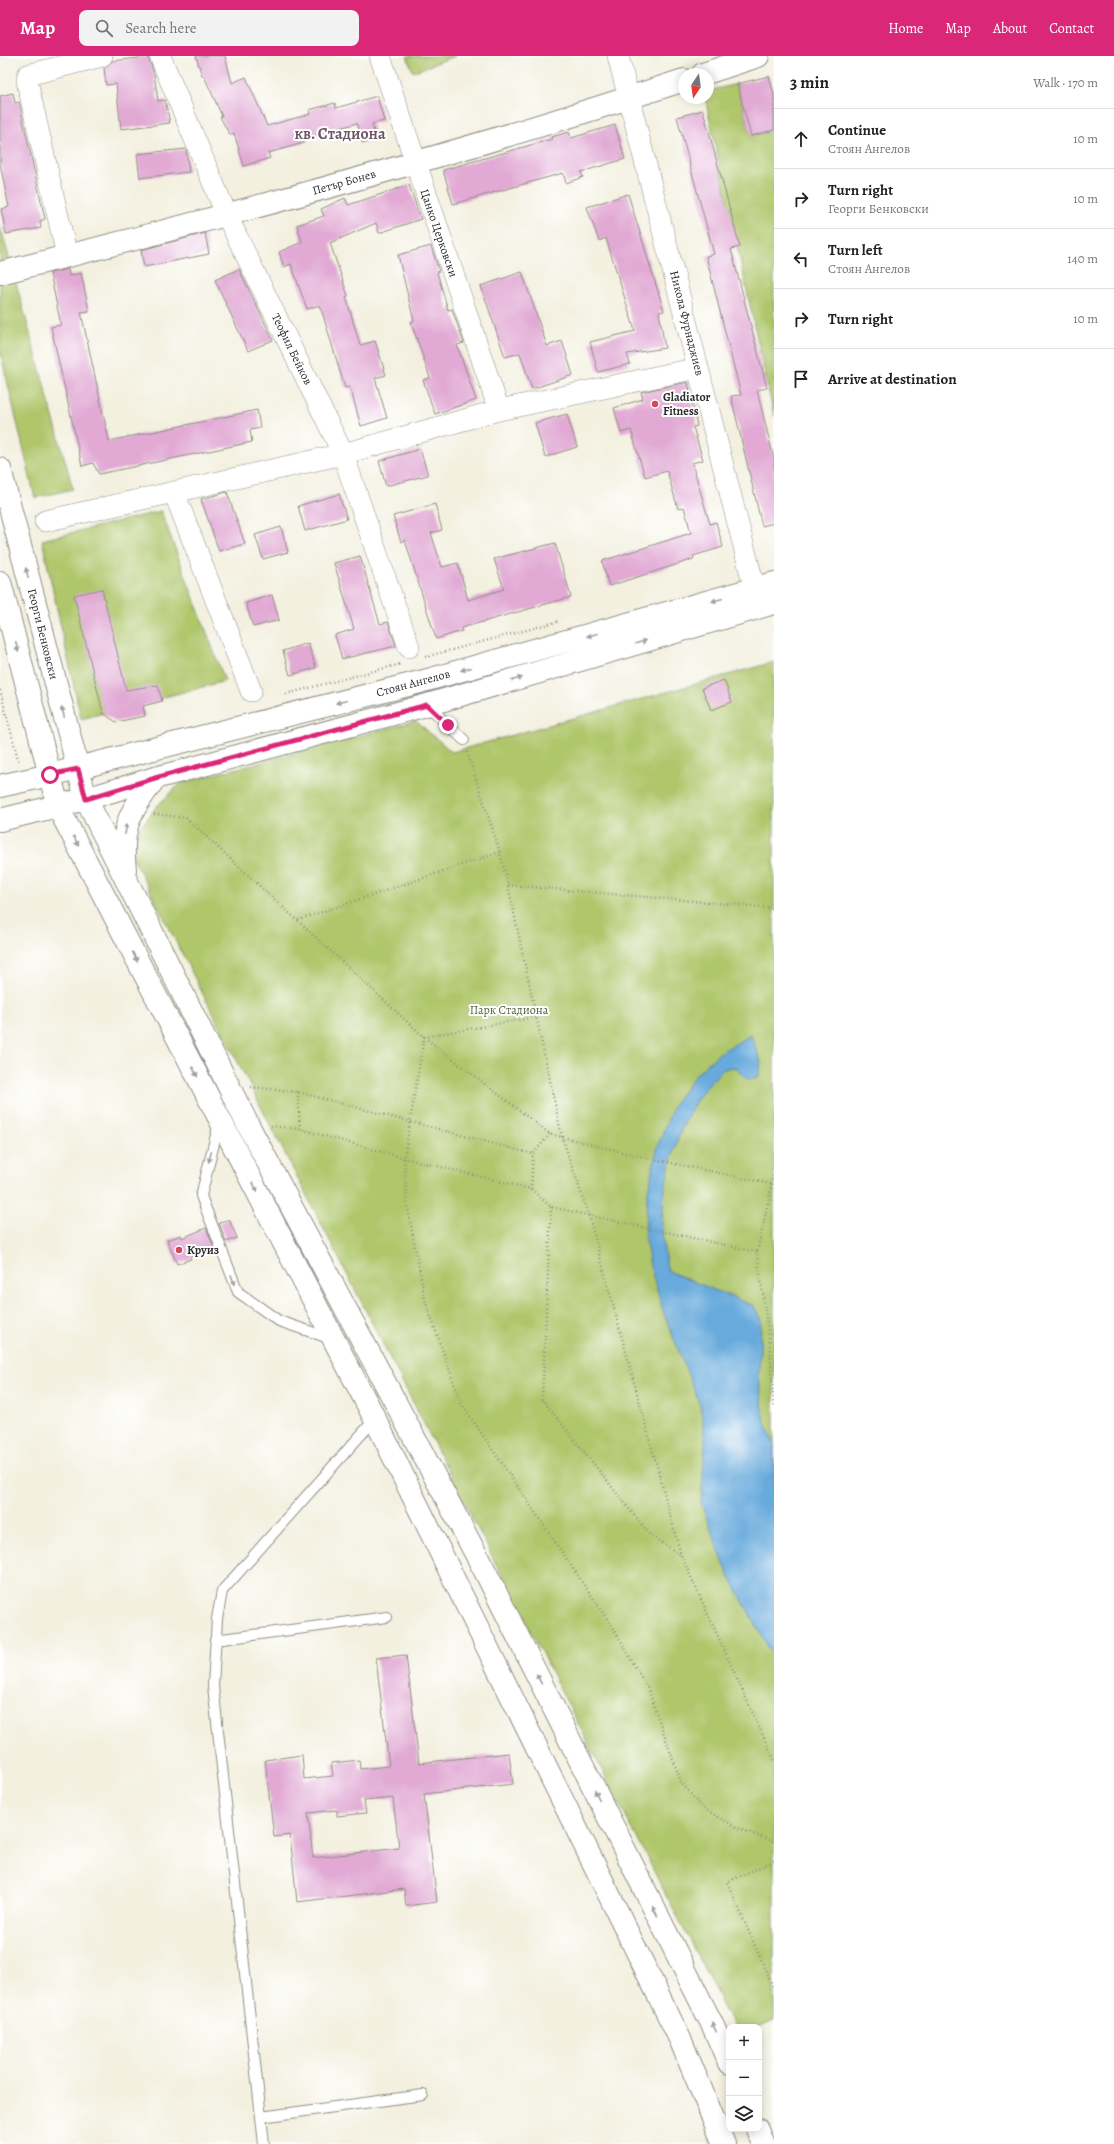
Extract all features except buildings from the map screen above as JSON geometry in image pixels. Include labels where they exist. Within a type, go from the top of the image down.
[{"type":"main road","points":[[714,70],[758,56]]},
{"type":"main road","name":"Петър Бонев","points":[[0,273],[227,216],[416,162],[630,98],[678,82]]},
{"type":"main road","name":"Георги Бенковски","points":[[0,468],[86,799],[248,1125],[485,1571],[713,2026],[728,2060]]},
{"type":"main road","points":[[0,582],[58,807],[375,1419],[680,2039],[724,2144]]},
{"type":"main road","name":"Стоян Ангелов","points":[[0,786],[78,769],[420,682],[764,586]]},
{"type":"main road","name":"Стоян Ангелов","points":[[0,820],[58,807],[155,778],[427,705],[774,603]]},
{"type":"main road","points":[[127,882],[123,853],[125,828],[133,811],[155,778]]},
{"type":"main road","points":[[758,2132],[764,2144]]},
{"type":"street","points":[[67,256],[27,81],[28,75],[102,56]]},
{"type":"street","name":"Теофил Бейков","points":[[160,56],[227,216],[343,454],[409,647]]},
{"type":"street","name":"Цанко Церковски","points":[[380,56],[499,410]]},
{"type":"street","name":"Никола Фурнаджиев","points":[[618,56],[698,368],[764,586]]},
{"type":"street","points":[[45,521],[343,454],[499,410],[698,368]]},
{"type":"street","points":[[174,492],[251,691]]},
{"type":"lane","points":[[427,705],[464,740]]},
{"type":"lane","points":[[220,1119],[201,1196],[238,1292],[279,1322],[334,1340]]},
{"type":"lane","points":[[264,2144],[213,1686],[216,1619],[222,1591],[375,1419]]},
{"type":"lane","points":[[215,1640],[387,1617]]},
{"type":"lane","points":[[261,2116],[423,2095]]},
{"type":"path","points":[[0,690],[23,780]]},
{"type":"path","points":[[464,740],[470,764],[500,852],[562,1138],[588,1216],[681,1555],[774,1760]]},
{"type":"path","points":[[133,811],[186,818],[424,1037],[550,1134],[638,1156],[771,1184]]},
{"type":"path","points":[[298,920],[500,852]]},
{"type":"path","points":[[508,885],[774,908]]},
{"type":"path","points":[[424,1037],[535,1017]]},
{"type":"path","points":[[424,1037],[404,1158],[407,1204],[425,1300],[461,1403],[614,1629],[648,1689],[681,1782],[701,1807],[736,1827],[774,1842]]},
{"type":"path","points":[[228,1084],[298,1092],[533,1154]]},
{"type":"path","points":[[298,1092],[300,1129]]},
{"type":"path","points":[[248,1125],[300,1129],[404,1158],[531,1189],[552,1207],[757,1252]]},
{"type":"path","points":[[531,1189],[533,1154],[550,1134]]},
{"type":"path","points":[[774,1176],[757,1252],[769,1338],[771,1383],[774,1406]]},
{"type":"path","points":[[552,1207],[542,1399],[650,1535],[681,1555]]},
{"type":"path","points":[[774,1861],[727,1882],[774,1989]]},
{"type":"green space","points":[[407,56],[455,56],[413,72]]},
{"type":"green space","points":[[737,84],[751,136],[774,130],[774,416],[706,104],[714,104],[714,90]]},
{"type":"green space","points":[[0,225],[73,489],[35,498],[0,351]]},
{"type":"green space","points":[[161,511],[225,681],[81,719],[42,540]]},
{"type":"green space","name":"Парк Стадиона","points":[[774,662],[774,2020],[762,2025],[762,2024],[732,2024],[133,858],[138,830],[158,805],[181,783],[416,721],[452,752]]},
{"type":"water","points":[[751,1035],[761,1062],[759,1076],[749,1080],[740,1073],[736,1067],[724,1069],[700,1096],[690,1111],[675,1148],[670,1167],[663,1205],[662,1229],[664,1253],[668,1271],[754,1306],[761,1320],[759,1376],[764,1417],[774,1445],[774,1658],[728,1574],[701,1504],[705,1443],[701,1408],[663,1311],[650,1266],[645,1237],[647,1196],[657,1148],[674,1104],[696,1074],[721,1052]]},
{"type":"place","name":"Gladiator Fitness","points":[[655,404]]},
{"type":"place","name":"Круиз","points":[[179,1250]]},
{"type":"district","name":"кв. Стадиона","points":[[340,133]]},
{"type":"route","points":[[50,775],[78,769],[86,799],[155,778],[305,739],[427,705],[448,725]]}]
